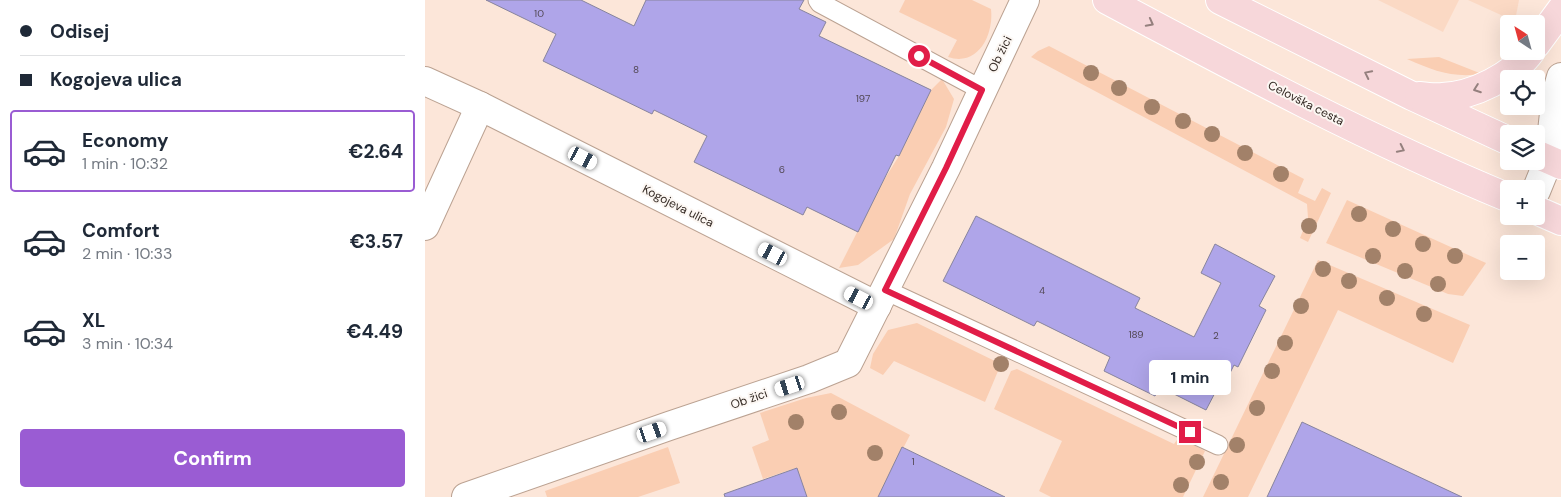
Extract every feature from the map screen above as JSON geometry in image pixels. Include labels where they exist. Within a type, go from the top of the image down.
[{"type":"main road","name":"Celovška cesta","points":[[1107,0],[1218,59],[1357,128],[1465,180],[1500,194]]},
{"type":"main road","points":[[1220,0],[1412,96],[1500,137]]},
{"type":"main road","points":[[1545,32],[1561,10]]},
{"type":"main road","points":[[1412,96],[1444,98],[1481,88],[1506,75],[1522,60]]},
{"type":"main road","points":[[1545,214],[1561,221]]},
{"type":"street","name":"Ob žici","points":[[466,497],[848,364],[946,168],[1025,0]]},
{"type":"street","points":[[1541,180],[1552,155],[1556,95],[1561,77]]},
{"type":"street","name":"Kogojeva ulica","points":[[425,81],[881,298]]},
{"type":"street","points":[[425,226],[480,106]]},
{"type":"lane","points":[[817,0],[819,3],[982,90]]},
{"type":"lane","name":"Kogojeva ulica","points":[[881,298],[1218,445]]},
{"type":"shaded area","points":[[905,0],[972,0],[991,9],[990,29],[987,38],[976,53],[968,57],[959,59],[948,57],[957,40],[899,12]]},
{"type":"shaded area","points":[[1378,0],[1459,0],[1443,32]]},
{"type":"shaded area","points":[[1468,0],[1519,0],[1516,15],[1501,15]]},
{"type":"shaded area","points":[[1049,46],[1304,179],[1298,193],[1315,201],[1322,188],[1331,193],[1308,242],[1300,238],[1308,218],[1307,204],[1031,57]]},
{"type":"shaded area","points":[[1439,57],[1482,74],[1452,74],[1426,67],[1407,59]]},
{"type":"shaded area","points":[[942,79],[954,99],[946,127],[910,194],[894,239],[858,265],[839,268],[882,183],[899,156],[931,90]]},
{"type":"shaded area","points":[[1347,200],[1486,263],[1463,296],[1448,294],[1326,243]]},
{"type":"shaded area","points":[[1318,260],[1470,325],[1453,363],[1338,310],[1248,497],[1203,497]]},
{"type":"shaded area","points":[[917,323],[1001,364],[985,402],[894,361],[883,375],[870,368],[873,354],[888,330]]},
{"type":"shaded area","points":[[1017,369],[1174,444],[1179,437],[1205,451],[1183,497],[1051,497],[1039,491],[1062,441],[994,409],[1011,371]]},
{"type":"shaded area","points":[[831,393],[910,435],[878,497],[807,497],[796,468],[763,479],[752,447],[769,440],[760,413],[806,398]]},
{"type":"shaded area","points":[[668,447],[680,483],[638,497],[547,497],[545,491]]},
{"type":"building","points":[[486,0],[581,0],[634,26],[646,0],[804,0],[799,9],[826,22],[819,36],[931,90],[899,156],[896,155],[858,232],[807,207],[803,215],[694,162],[707,136],[654,110],[652,114],[543,61],[556,34]]},
{"type":"building","points":[[976,216],[1140,298],[1135,308],[1194,337],[1221,283],[1201,273],[1215,244],[1275,276],[1259,306],[1266,310],[1238,367],[1234,365],[1221,391],[1217,389],[1206,410],[1160,387],[1155,396],[1104,371],[1110,357],[1037,321],[1034,326],[943,281]]},
{"type":"building","points":[[1302,422],[1462,497],[1267,497]]},
{"type":"building","points":[[902,447],[1005,497],[878,497]]},
{"type":"building","points":[[797,468],[807,497],[725,497],[724,494]]},
{"type":"route","points":[[919,56],[982,90],[946,168],[885,290],[1190,432]]}]
